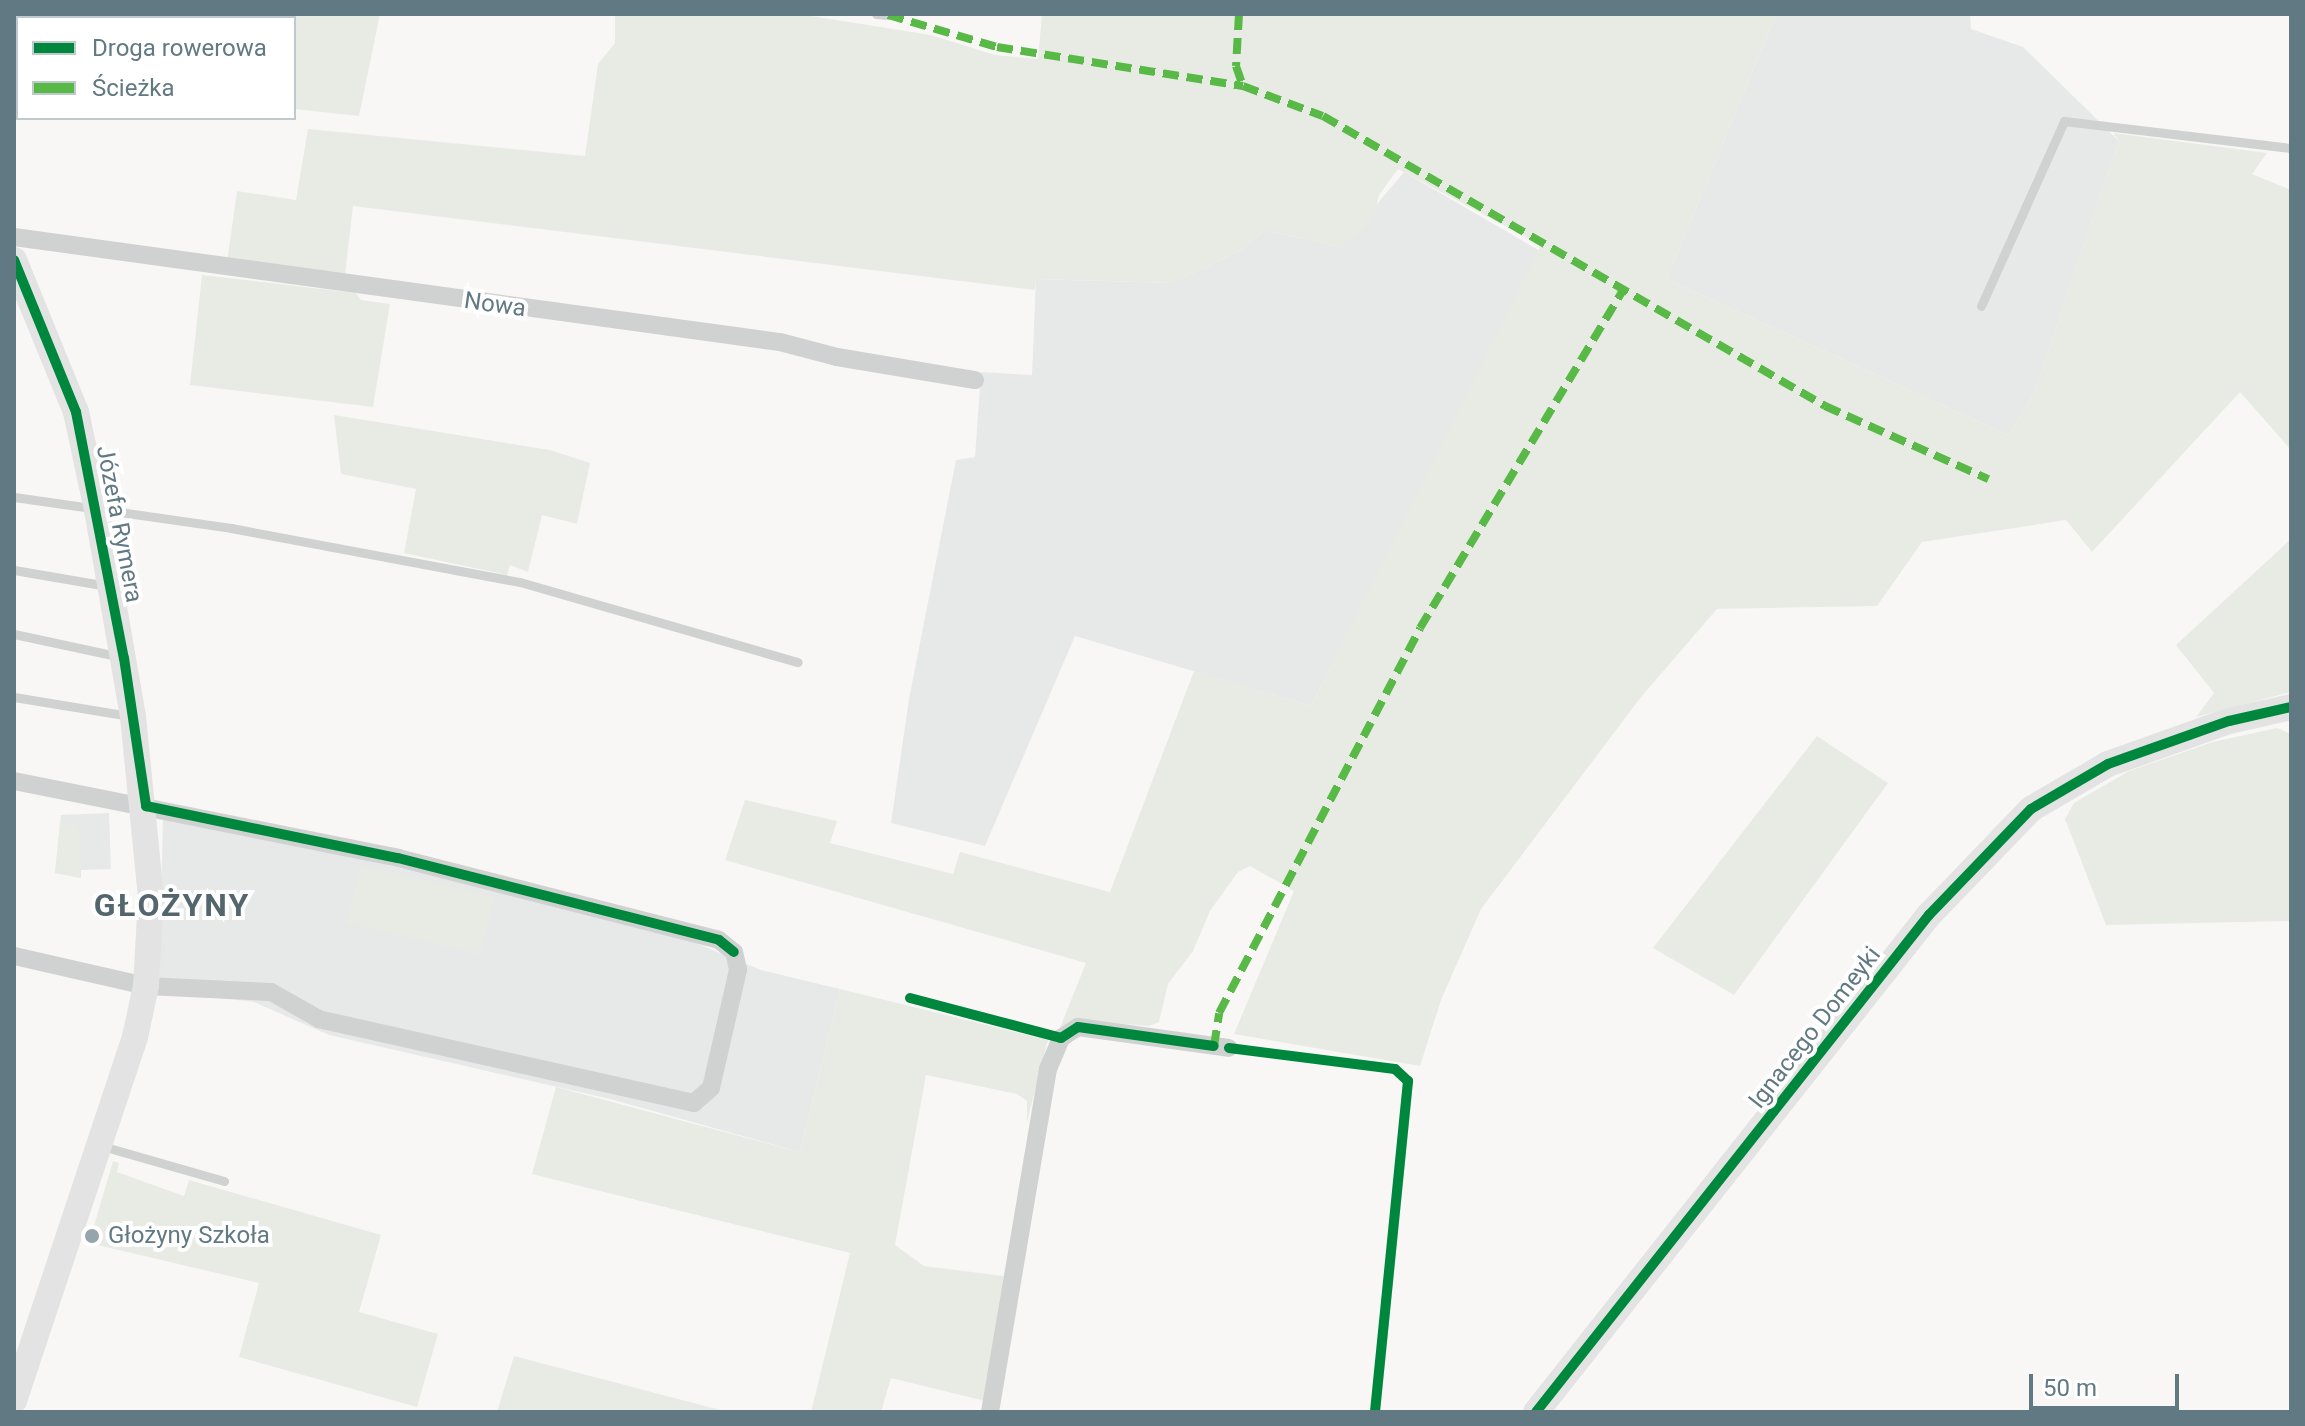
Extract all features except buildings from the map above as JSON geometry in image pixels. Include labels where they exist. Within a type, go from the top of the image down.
[{"type":"street","name":"Nowa","points":[[14,237],[780,342],[837,357],[975,380]]},
{"type":"street","name":"Józefa Rymera","points":[[14,260],[76,412],[124,658],[146,806],[151,897],[146,986],[102,1146],[14,1400]]},
{"type":"street","name":"Ignacego Domeyki","points":[[1536,1412],[1929,915],[1989,849],[2031,809],[2108,764],[2182,736],[2291,707]]},
{"type":"street","points":[[14,781],[398,858],[719,940],[734,952],[738,970],[711,1088],[694,1103],[319,1019],[271,992],[146,986],[14,956]]},
{"type":"street","points":[[990,1412],[1048,1069],[1061,1038],[1078,1027],[1229,1048]]},
{"type":"lane","points":[[876,14],[888,15]]},
{"type":"lane","points":[[1981,306],[2064,121],[2291,148]]},
{"type":"lane","points":[[14,497],[231,528],[520,582],[798,662]]},
{"type":"lane","points":[[14,570],[111,586]]},
{"type":"lane","points":[[14,634],[124,658]]},
{"type":"lane","points":[[14,697],[133,717]]},
{"type":"lane","points":[[1375,1412],[1408,1081],[1395,1069]]},
{"type":"lane","points":[[102,1146],[224,1181]]},
{"type":"path","points":[[910,998],[1061,1038]]},
{"type":"shaded area","points":[[380,14],[359,116],[296,109],[296,16],[201,16]]},
{"type":"shaded area","points":[[615,14],[798,14],[931,35],[995,55],[1038,59],[1042,14],[1776,14],[1667,279],[2008,435],[2035,392],[2119,141],[2113,133],[2267,153],[2252,174],[2291,190],[2291,450],[2240,392],[2092,552],[2066,520],[1922,542],[1877,606],[1717,609],[1641,697],[1481,909],[1441,1000],[1420,1066],[1234,1034],[1294,891],[1250,866],[1238,872],[1210,911],[1193,951],[1168,984],[1159,1022],[1149,1026],[1077,1020],[1059,1030],[1086,963],[725,860],[745,800],[837,821],[830,843],[953,874],[960,852],[1110,892],[1194,671],[1311,706],[1541,245],[1398,169],[1379,195],[1373,220],[1341,247],[1265,230],[1241,250],[1172,283],[1036,279],[1035,290],[353,206],[345,275],[227,262],[237,191],[296,200],[308,129],[585,156],[598,64],[615,43]]},
{"type":"shaded area","points":[[1776,14],[1970,14],[1971,29],[2023,47],[2119,141],[2035,392],[2008,435],[1667,279]]},
{"type":"shaded area","points":[[1404,172],[1540,251],[1311,706],[1075,636],[985,846],[891,823],[909,699],[956,460],[975,457],[981,372],[1032,375],[1036,279],[1172,283],[1241,250],[1265,230],[1341,247]]},
{"type":"shaded area","points":[[202,275],[356,293],[361,300],[390,304],[373,407],[190,385]]},
{"type":"shaded area","points":[[334,415],[550,450],[590,463],[577,524],[542,515],[528,572],[510,565],[507,575],[404,553],[416,489],[341,474]]},
{"type":"shaded area","points":[[2291,539],[2291,692],[2196,717],[2214,693],[2176,645]]},
{"type":"shaded area","points":[[2277,728],[2291,734],[2291,921],[2106,925],[2065,819],[2074,803],[2129,771],[2213,742]]},
{"type":"shaded area","points":[[1817,736],[1888,783],[1734,995],[1653,948]]},
{"type":"shaded area","points":[[109,813],[111,869],[81,870],[81,878],[55,873],[61,815]]},
{"type":"shaded area","points":[[163,817],[305,845],[679,936],[761,970],[840,989],[800,1152],[610,1099],[329,1035],[254,1002],[159,991]]},
{"type":"shaded area","points":[[60,822],[79,826],[81,878],[55,873]]},
{"type":"shaded area","points":[[361,865],[495,897],[480,954],[346,923]]},
{"type":"shaded area","points":[[840,989],[1048,1040],[1027,1122],[1027,1101],[1017,1094],[926,1075],[895,1245],[924,1266],[1004,1276],[985,1401],[891,1378],[881,1412],[811,1412],[850,1253],[532,1174],[556,1087],[800,1152]]},
{"type":"shaded area","points":[[113,1161],[119,1163],[117,1172],[184,1196],[189,1180],[381,1235],[359,1312],[438,1334],[417,1407],[239,1357],[259,1283],[89,1243]]},
{"type":"shaded area","points":[[514,1356],[724,1411],[725,1412],[497,1412]]},
{"type":"marked path","points":[[1239,14],[1236,66],[1243,86]]},
{"type":"marked path","points":[[888,15],[997,47],[1243,86],[1323,116],[1825,406],[1988,479]]},
{"type":"marked path","points":[[1214,1046],[1219,1013],[1420,628],[1624,288]]},
{"type":"cycle path","points":[[14,260],[76,412],[124,658],[146,806],[398,858],[719,940],[734,952]]},
{"type":"cycle path","points":[[1536,1412],[1929,915],[2031,809],[2108,764],[2229,721],[2291,707]]},
{"type":"cycle path","points":[[910,998],[1061,1038],[1078,1027],[1214,1046]]},
{"type":"cycle path","points":[[1229,1048],[1395,1069],[1408,1081],[1375,1412]]},
{"type":"place","name":"Głożyny Szkoła","points":[[92,1236]]},
{"type":"district","name":"GŁOŻYNY","points":[[172,905]]}]
